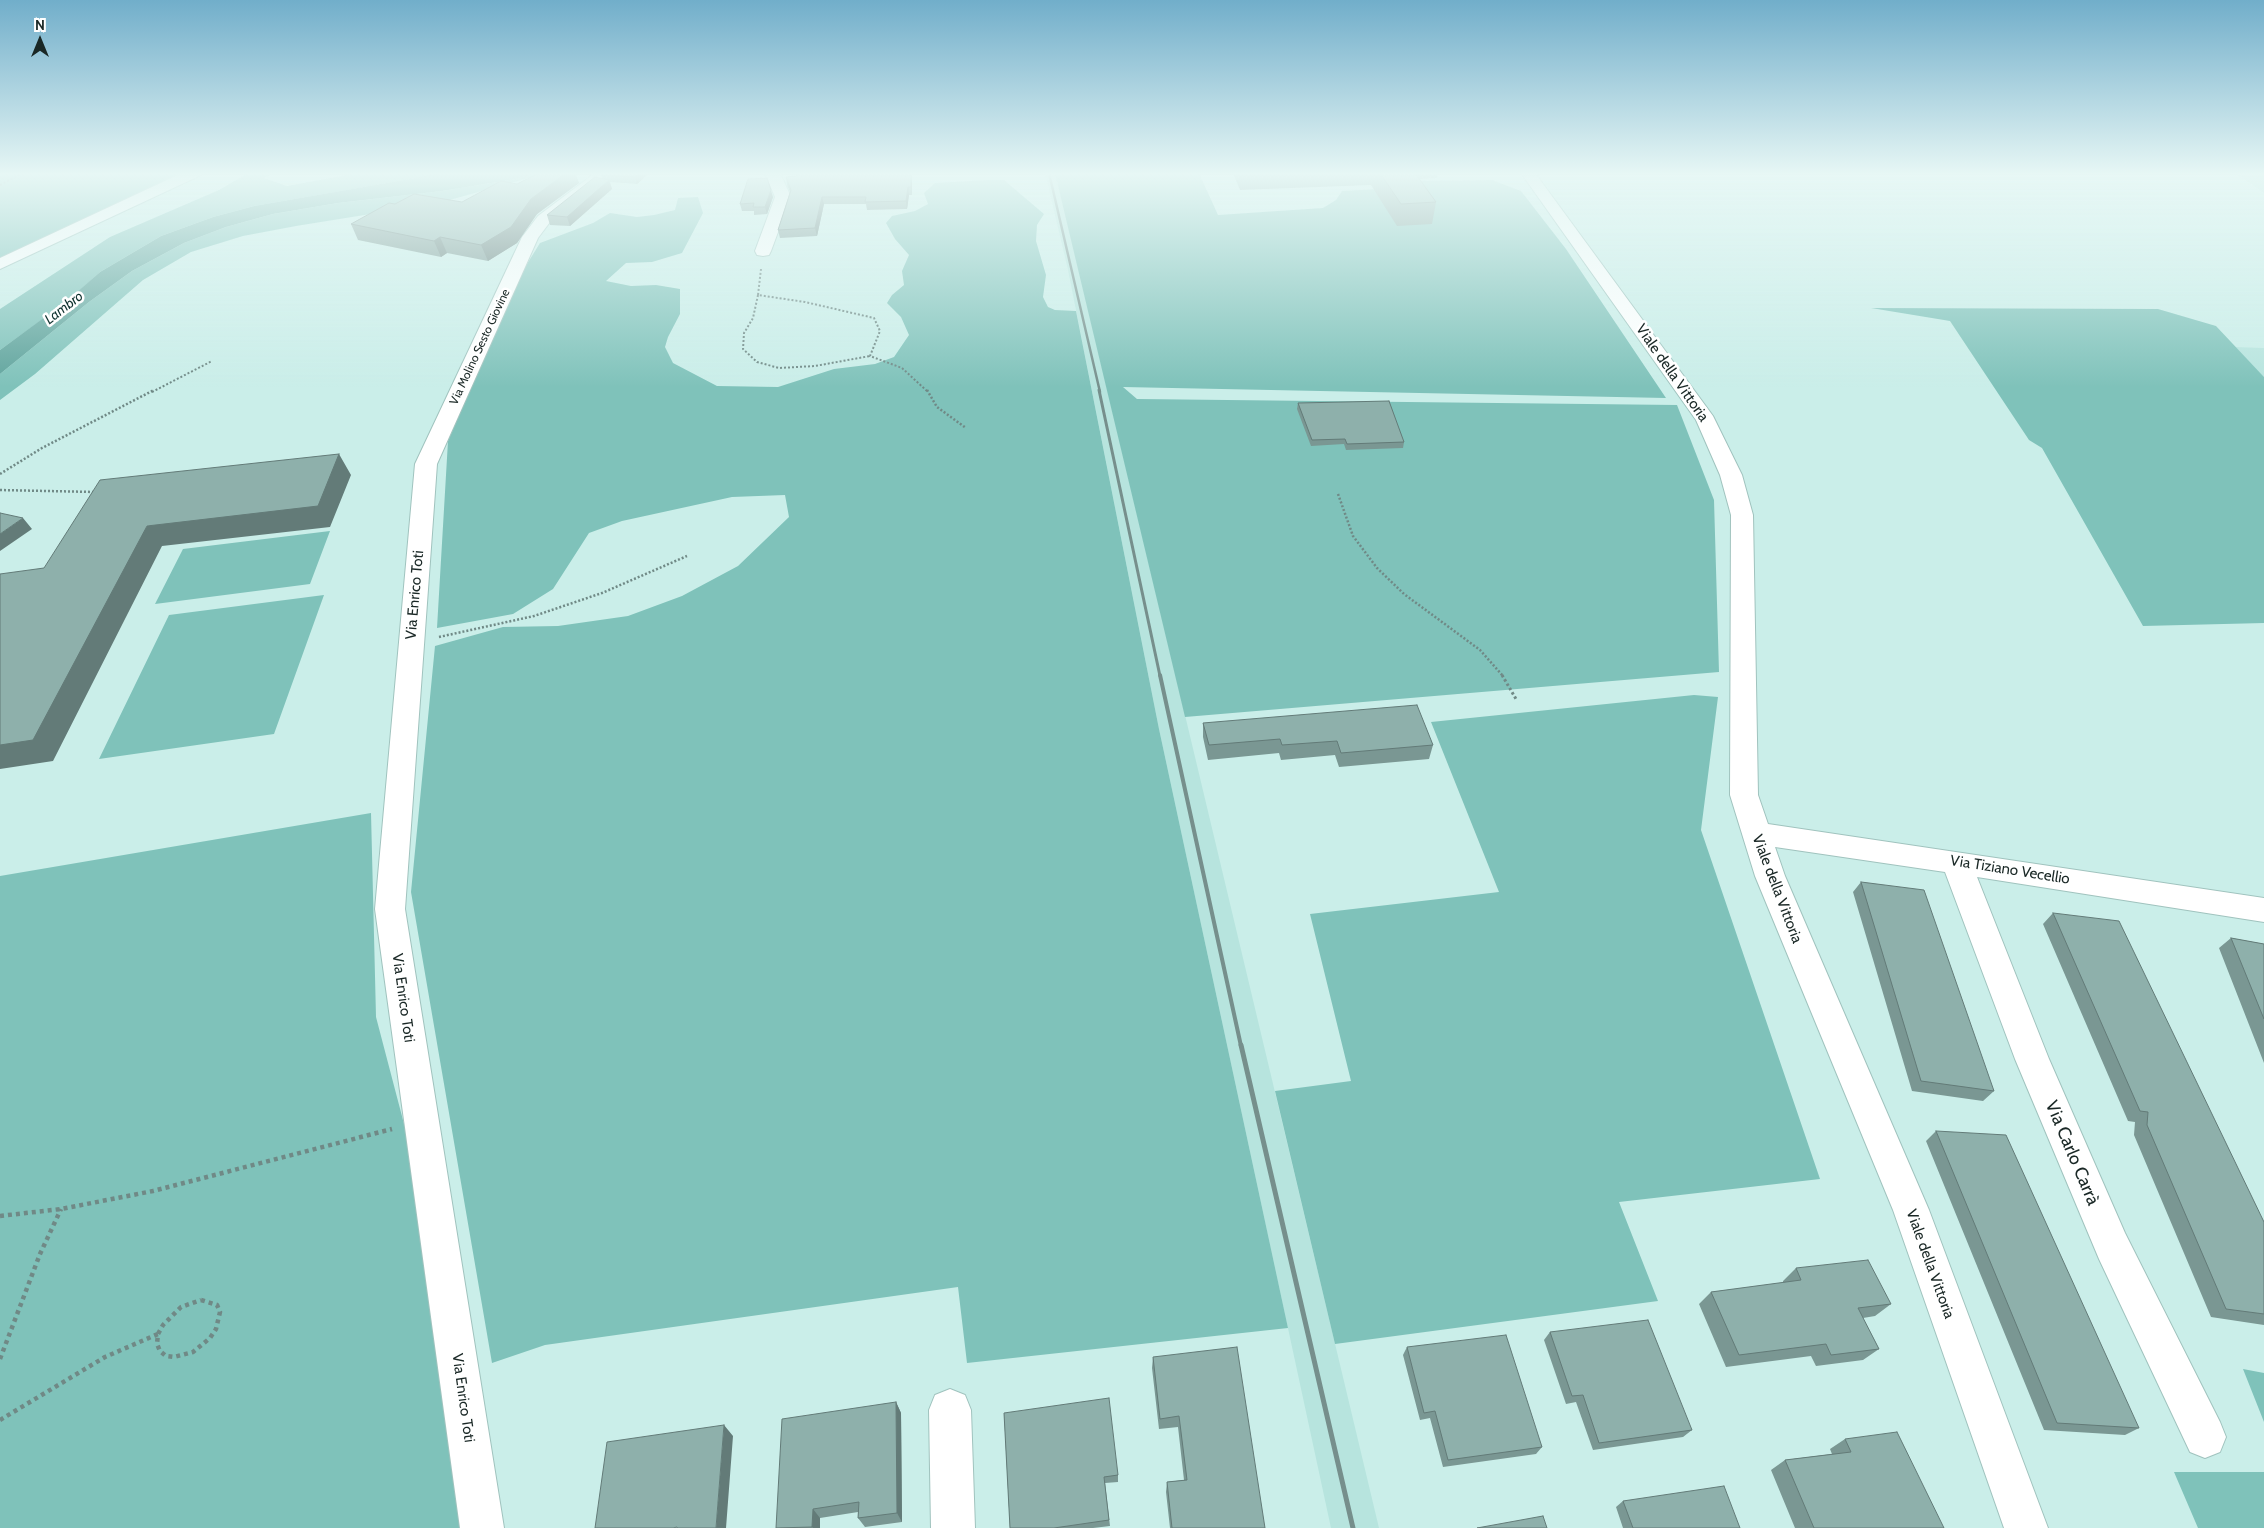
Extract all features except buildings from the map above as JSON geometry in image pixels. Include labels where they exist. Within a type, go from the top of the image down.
[{"type":"street","points":[[0,264],[42,244]]},
{"type":"street","name":"Via Molino Sesto Giovine","points":[[426,464],[527,244]]},
{"type":"street","points":[[763,251],[766,244]]},
{"type":"street","name":"Viale della Vittoria","points":[[1579,244],[1706,420],[1731,475],[1742,515],[1744,795],[1770,876],[1911,1210],[2026,1528]]},
{"type":"street","name":"Via Enrico Toti","points":[[426,464],[390,909],[482,1528]]},
{"type":"street","name":"Via Tiziano Vecellio","points":[[1755,833],[2264,910]]},
{"type":"street","name":"Via Carlo Carrà","points":[[1956,862],[2032,1059],[2112,1246],[2205,1437]]},
{"type":"street","points":[[950,1410],[953,1528]]},
{"type":"path","points":[[763,251],[758,295],[753,318],[744,333],[743,348],[757,362],[779,368],[815,366],[870,356],[902,368],[924,387],[937,407],[966,428]]},
{"type":"path","points":[[758,295],[805,302],[874,318],[880,331],[870,356]]},
{"type":"path","points":[[0,474],[42,448],[212,361]]},
{"type":"path","points":[[0,490],[98,492]]},
{"type":"path","points":[[1338,494],[1353,536],[1377,568],[1404,594],[1480,650],[1501,673],[1516,699]]},
{"type":"path","points":[[411,643],[534,616],[602,593],[687,556]]},
{"type":"path","points":[[0,1216],[62,1209],[153,1191],[421,1122]]},
{"type":"path","points":[[0,1360],[40,1254],[62,1209]]},
{"type":"path","points":[[0,1420],[105,1357],[158,1334],[170,1316],[191,1302],[210,1301],[217,1305],[220,1312],[216,1329],[210,1338],[193,1352],[183,1356],[166,1356],[160,1351],[157,1344],[158,1334]]},
{"type":"shaded area","points":[[0,244],[34,244],[0,260]]},
{"type":"shaded area","points":[[99,244],[147,244],[100,272],[69,300],[0,350],[0,309]]},
{"type":"shaded area","points":[[182,244],[216,244],[191,252],[143,280],[35,374],[0,400],[0,374],[89,302],[132,271]]},
{"type":"shaded area","points":[[539,244],[687,244],[682,253],[652,262],[626,263],[606,281],[631,286],[656,285],[680,289],[680,314],[665,347],[673,363],[717,386],[778,387],[834,369],[875,364],[894,357],[909,335],[901,317],[887,303],[892,295],[904,285],[902,271],[909,255],[900,244],[1037,244],[1046,275],[1043,297],[1048,307],[1055,310],[1076,311],[1159,729],[1288,1328],[967,1363],[958,1287],[545,1345],[492,1363],[411,892],[435,646],[503,627],[558,626],[628,616],[682,596],[738,566],[789,517],[785,495],[732,497],[622,521],[589,533],[553,589],[513,614],[437,628],[448,441],[517,280]]},
{"type":"shaded area","points":[[1062,244],[1073,244],[1379,1528],[1331,1528],[1159,729]]},
{"type":"shaded area","points":[[1072,244],[1562,244],[1666,398],[1123,387],[1137,399],[1677,405],[1714,500],[1719,672],[1185,717]]},
{"type":"shaded area","points":[[1871,308],[2158,309],[2216,326],[2264,377],[2264,623],[2143,626],[2042,448],[2029,440],[1950,321]]},
{"type":"shaded area","points":[[2235,347],[2264,348],[2264,377]]},
{"type":"shaded area","points":[[330,531],[310,584],[155,604],[183,549]]},
{"type":"shaded area","points":[[324,595],[274,734],[99,759],[169,615]]},
{"type":"shaded area","points":[[1694,695],[1718,697],[1701,830],[1820,1179],[1619,1202],[1658,1301],[1335,1344],[1275,1091],[1351,1081],[1310,914],[1499,892],[1431,722]]},
{"type":"shaded area","points":[[371,813],[376,1017],[409,1143],[464,1528],[0,1528],[0,876]]},
{"type":"shaded area","points":[[2243,1369],[2264,1373],[2264,1422]]},
{"type":"shaded area","points":[[2174,1472],[2264,1472],[2264,1528],[2198,1528]]},
{"type":"water","name":"Lambro","points":[[147,244],[182,244],[132,271],[89,302],[0,374],[0,350],[68,300],[100,272]]},
{"type":"railway","points":[[1066,244],[1100,392]]},
{"type":"railway","points":[[1099,390],[1160,676]]},
{"type":"railway","points":[[1160,675],[1241,1046]]},
{"type":"railway","points":[[1241,1045],[1353,1528]]}]
